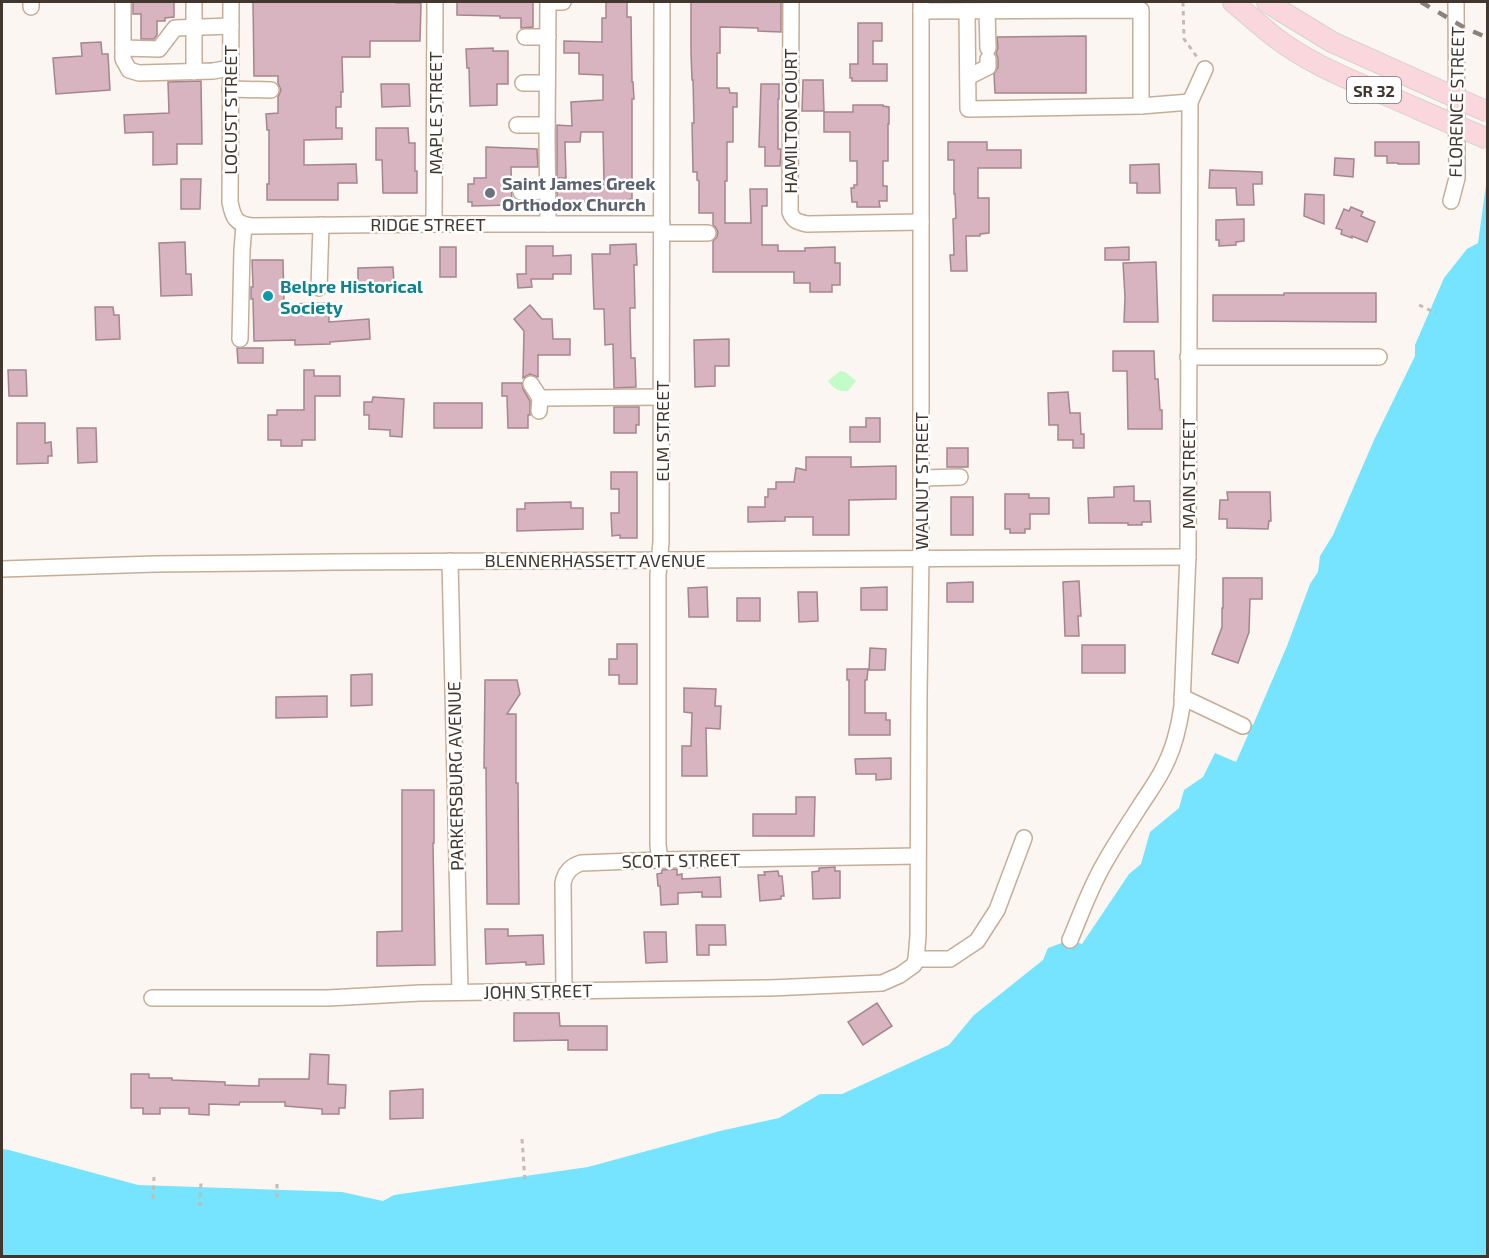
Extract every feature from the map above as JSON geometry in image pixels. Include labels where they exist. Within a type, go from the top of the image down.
[{"type":"main road","name":"SR 32","points":[[1233,2],[1275,38],[1312,61],[1343,77],[1488,140]]},
{"type":"main road","name":"SR 32","points":[[1274,6],[1332,42],[1488,112]]},
{"type":"street","points":[[123,2],[123,59],[129,70],[139,73],[194,72],[230,68]]},
{"type":"street","points":[[194,2],[194,72]]},
{"type":"street","name":"LOCUST STREET","points":[[231,2],[230,202],[239,221],[242,250],[240,339]]},
{"type":"street","name":"MAPLE STREET","points":[[434,224],[435,2]]},
{"type":"street","points":[[548,224],[548,37],[553,2]]},
{"type":"street","name":"ELM STREET","points":[[660,860],[658,845],[658,571],[662,530],[662,2]]},
{"type":"street","name":"HAMILTON COURT","points":[[791,2],[790,212],[792,218],[807,224],[921,222]]},
{"type":"street","name":"FLORENCE STREET","points":[[1451,201],[1457,178],[1456,2]]},
{"type":"street","points":[[921,6],[967,11],[987,11],[1012,6],[1141,10],[1142,106]]},
{"type":"street","name":"WALNUT STREET","points":[[916,959],[921,558],[921,6]]},
{"type":"street","points":[[967,11],[968,108],[1142,106],[1190,102]]},
{"type":"street","points":[[968,77],[988,67],[987,11]]},
{"type":"street","points":[[123,48],[159,49],[175,28],[231,26]]},
{"type":"street","points":[[525,37],[548,37]]},
{"type":"street","name":"MAIN STREET","points":[[1070,940],[1093,884],[1105,862],[1167,763],[1179,722],[1188,557],[1190,102],[1205,69]]},
{"type":"street","points":[[522,83],[547,83]]},
{"type":"street","points":[[230,89],[271,90]]},
{"type":"street","points":[[517,125],[547,124]]},
{"type":"street","points":[[521,192],[548,191]]},
{"type":"street","name":"RIDGE STREET","points":[[239,221],[252,226],[548,224],[708,233]]},
{"type":"street","points":[[319,288],[321,225]]},
{"type":"street","points":[[1188,357],[1379,357]]},
{"type":"street","points":[[531,384],[539,404],[662,397]]},
{"type":"street","points":[[921,478],[960,477]]},
{"type":"street","name":"BLENNERHASSETT AVENUE","points":[[2,569],[146,564],[1188,557]]},
{"type":"street","name":"PARKERSBURG AVENUE","points":[[450,561],[460,992]]},
{"type":"street","points":[[1182,697],[1243,726]]},
{"type":"street","points":[[916,959],[950,959],[977,941],[997,910],[1024,838]]},
{"type":"street","name":"SCOTT STREET","points":[[564,991],[562,883],[565,875],[575,865],[660,860],[918,856]]},
{"type":"street","name":"JOHN STREET","points":[[152,998],[328,998],[460,992],[770,988],[882,983],[892,980],[909,969],[914,965],[916,959]]},
{"type":"path","points":[[1183,2],[1184,39],[1205,69]]},
{"type":"path","points":[[1419,305],[1436,313]]},
{"type":"path","points":[[522,1139],[525,1182]]},
{"type":"path","points":[[153,1199],[154,1177]]},
{"type":"path","points":[[200,1206],[201,1181]]},
{"type":"path","points":[[277,1184],[277,1201]]},
{"type":"green space","points":[[840,371],[845,372],[856,381],[848,391],[837,389],[828,381]]},
{"type":"water","points":[[1487,178],[1487,1256],[2,1256],[2,1149],[138,1185],[342,1192],[383,1201],[394,1195],[588,1167],[720,1131],[779,1118],[820,1094],[842,1094],[949,1045],[974,1015],[1043,960],[1048,948],[1070,940],[1082,944],[1129,874],[1141,864],[1150,832],[1179,808],[1184,790],[1203,777],[1215,753],[1236,762],[1248,735],[1240,730],[1245,722],[1253,725],[1287,646],[1310,584],[1318,572],[1320,556],[1333,535],[1374,440],[1415,356],[1415,345],[1444,278],[1467,249],[1478,243]]},
{"type":"building","points":[[133,2],[174,2],[174,17],[165,18],[165,21],[157,21],[157,35],[154,39],[141,39],[141,14],[133,14]]},
{"type":"building","points":[[253,2],[421,3],[420,41],[370,41],[370,57],[342,57],[343,92],[341,92],[341,107],[336,107],[336,128],[342,128],[342,139],[304,140],[304,165],[356,164],[357,183],[338,183],[338,200],[267,200],[269,130],[267,130],[266,114],[278,113],[278,97],[281,90],[278,76],[254,76]]},
{"type":"building","points":[[457,2],[533,2],[533,27],[521,28],[521,18],[457,15]]},
{"type":"building","points":[[606,2],[627,2],[627,17],[631,17],[634,99],[632,99],[632,199],[630,199],[630,206],[610,206],[610,202],[557,202],[557,184],[604,184],[603,132],[581,132],[580,142],[565,142],[566,178],[557,178],[557,125],[572,126],[571,102],[603,100],[603,75],[579,74],[579,53],[564,53],[564,41],[602,42],[602,18],[606,18]]},
{"type":"building","points":[[691,2],[781,2],[781,32],[758,31],[758,28],[720,27],[717,88],[729,88],[730,93],[737,93],[737,107],[733,107],[733,142],[727,142],[725,223],[751,223],[750,189],[767,189],[767,206],[762,206],[762,245],[778,245],[778,251],[805,251],[805,248],[835,247],[835,263],[840,263],[840,285],[832,285],[832,292],[810,292],[810,283],[794,283],[794,272],[713,272],[713,241],[718,232],[713,225],[713,213],[699,213],[699,181],[697,172],[693,172]]},
{"type":"building","points":[[858,23],[882,23],[882,41],[873,41],[873,64],[887,64],[887,81],[852,81],[850,78],[850,64],[858,64]]},
{"type":"building","points":[[1086,36],[1086,93],[995,93],[994,74],[998,67],[997,37]]},
{"type":"building","points":[[101,42],[102,54],[108,54],[110,90],[56,94],[53,58],[82,56],[81,43]]},
{"type":"building","points":[[493,48],[493,51],[508,51],[508,84],[497,84],[497,105],[470,106],[466,49]]},
{"type":"building","points":[[803,80],[823,80],[824,111],[802,111]]},
{"type":"building","points":[[201,81],[202,144],[177,144],[177,164],[153,165],[153,132],[125,133],[124,115],[169,113],[168,82]]},
{"type":"building","points":[[381,84],[409,84],[410,106],[382,107]]},
{"type":"building","points":[[761,84],[779,84],[780,166],[765,166],[765,147],[759,147]]},
{"type":"building","points":[[853,105],[889,107],[888,161],[883,161],[883,186],[887,186],[887,201],[879,201],[880,207],[857,207],[857,202],[852,202],[851,188],[857,185],[857,161],[850,161],[850,132],[824,132],[824,112],[853,112]]},
{"type":"building","points":[[376,128],[408,128],[409,143],[415,143],[417,193],[383,193],[382,160],[376,160]]},
{"type":"building","points":[[948,142],[987,142],[987,150],[1021,150],[1021,168],[978,168],[978,198],[989,198],[989,233],[980,234],[980,236],[966,236],[967,271],[951,271],[950,255],[954,255],[953,219],[956,218],[954,160],[948,160]]},
{"type":"building","points":[[1375,142],[1419,142],[1419,164],[1387,163],[1387,156],[1375,156]]},
{"type":"building","points":[[486,147],[537,149],[538,167],[511,167],[512,205],[472,206],[472,202],[468,202],[468,184],[474,184],[474,178],[486,178]]},
{"type":"building","points":[[1335,158],[1354,159],[1353,177],[1334,175]]},
{"type":"building","points":[[1159,164],[1160,193],[1137,193],[1137,183],[1130,183],[1130,165]]},
{"type":"building","points":[[1210,170],[1262,172],[1262,184],[1253,184],[1254,205],[1237,205],[1236,188],[1209,188]]},
{"type":"building","points":[[181,179],[201,179],[200,209],[181,209]]},
{"type":"building","points":[[1305,194],[1324,195],[1324,224],[1304,216]]},
{"type":"building","points":[[1351,207],[1363,212],[1361,216],[1375,222],[1367,242],[1341,234],[1342,230],[1336,228],[1344,209],[1349,211]]},
{"type":"building","points":[[1244,219],[1244,241],[1236,242],[1236,245],[1219,246],[1219,240],[1216,240],[1216,220]]},
{"type":"building","points":[[185,242],[186,274],[191,274],[192,295],[161,296],[159,243]]},
{"type":"building","points":[[636,244],[635,308],[630,308],[630,318],[631,358],[635,358],[636,387],[614,388],[613,344],[605,345],[604,309],[594,309],[592,254],[610,254],[610,245]]},
{"type":"building","points":[[526,246],[553,246],[553,256],[571,255],[571,274],[553,274],[553,279],[531,279],[532,287],[518,288],[517,274],[526,274]]},
{"type":"building","points":[[440,247],[456,247],[456,277],[440,277]]},
{"type":"building","points":[[1129,247],[1129,260],[1105,260],[1105,248]]},
{"type":"building","points":[[252,260],[283,260],[284,304],[329,303],[329,322],[369,319],[370,339],[295,345],[295,340],[254,341],[253,299],[251,299]]},
{"type":"building","points":[[1156,262],[1158,322],[1124,322],[1123,263]]},
{"type":"building","points":[[393,267],[394,284],[389,284],[389,291],[367,292],[367,285],[358,285],[358,268]]},
{"type":"building","points":[[1284,293],[1376,293],[1376,322],[1213,321],[1213,295],[1284,295]]},
{"type":"building","points":[[530,305],[542,319],[552,319],[553,339],[570,339],[570,355],[538,355],[538,377],[530,374],[523,378],[524,331],[514,319]]},
{"type":"building","points":[[95,307],[113,307],[114,315],[119,315],[120,339],[96,340]]},
{"type":"building","points":[[729,339],[729,366],[715,366],[715,386],[695,387],[694,340]]},
{"type":"building","points":[[237,348],[263,348],[263,363],[238,363]]},
{"type":"building","points":[[1113,351],[1154,351],[1155,379],[1158,379],[1160,410],[1162,410],[1162,429],[1128,429],[1127,371],[1113,371]]},
{"type":"building","points":[[8,370],[26,370],[27,396],[9,396]]},
{"type":"building","points":[[304,370],[314,370],[314,376],[340,376],[340,396],[315,396],[315,440],[302,440],[302,446],[281,446],[281,440],[268,440],[268,415],[277,415],[277,410],[304,410]]},
{"type":"building","points":[[502,383],[522,383],[530,401],[528,428],[508,428],[507,396],[502,396]]},
{"type":"building","points":[[1068,392],[1070,413],[1080,413],[1084,448],[1073,448],[1073,440],[1058,440],[1058,425],[1049,425],[1048,393]]},
{"type":"building","points":[[373,397],[404,399],[402,437],[390,436],[390,430],[369,429],[369,415],[364,415],[364,402],[372,402]]},
{"type":"building","points":[[434,403],[482,403],[482,428],[434,428]]},
{"type":"building","points":[[614,407],[639,407],[639,425],[636,425],[636,433],[614,433]]},
{"type":"building","points":[[866,418],[880,418],[880,442],[850,442],[850,427],[866,427]]},
{"type":"building","points":[[17,423],[45,423],[45,443],[51,442],[52,456],[48,456],[48,463],[17,464]]},
{"type":"building","points":[[77,428],[96,428],[97,462],[78,463]]},
{"type":"building","points":[[947,448],[968,448],[968,467],[947,467]]},
{"type":"building","points":[[806,457],[851,457],[851,467],[896,466],[896,499],[849,500],[849,535],[813,535],[813,517],[785,517],[785,521],[748,522],[748,507],[765,507],[768,489],[776,489],[776,482],[794,482],[796,468],[806,470]]},
{"type":"building","points":[[611,472],[637,472],[637,538],[612,536],[611,513],[619,513],[619,489],[611,489]]},
{"type":"building","points":[[1134,486],[1134,501],[1150,501],[1151,522],[1142,522],[1142,525],[1089,523],[1088,498],[1114,497],[1114,487]]},
{"type":"building","points":[[1227,492],[1270,492],[1271,521],[1269,521],[1268,529],[1227,528],[1227,519],[1219,519],[1220,500],[1228,500]]},
{"type":"building","points":[[1005,494],[1029,494],[1029,498],[1049,498],[1049,514],[1030,514],[1030,529],[1025,529],[1025,533],[1010,533],[1010,529],[1005,529]]},
{"type":"building","points":[[951,497],[973,497],[973,535],[951,535]]},
{"type":"building","points":[[571,502],[571,508],[583,508],[583,529],[517,531],[517,509],[525,509],[525,503]]},
{"type":"building","points":[[1223,578],[1262,578],[1262,599],[1250,599],[1249,632],[1238,663],[1212,654],[1222,627]]},
{"type":"building","points":[[1079,581],[1081,616],[1078,616],[1079,636],[1065,636],[1063,582]]},
{"type":"building","points":[[973,582],[973,602],[947,602],[947,583]]},
{"type":"building","points":[[707,587],[708,617],[689,617],[688,588]]},
{"type":"building","points":[[887,587],[887,610],[861,610],[861,588]]},
{"type":"building","points":[[798,592],[817,592],[818,621],[799,622]]},
{"type":"building","points":[[737,598],[760,598],[760,621],[737,621]]},
{"type":"building","points":[[617,644],[637,644],[637,684],[619,684],[619,675],[609,675],[609,659],[617,659]]},
{"type":"building","points":[[1082,645],[1125,645],[1125,673],[1082,673]]},
{"type":"building","points":[[870,648],[886,649],[885,670],[869,670]]},
{"type":"building","points":[[847,669],[868,669],[867,680],[865,680],[865,713],[886,713],[886,720],[890,720],[890,735],[849,735]]},
{"type":"building","points":[[372,674],[372,705],[351,706],[351,675]]},
{"type":"building","points":[[485,680],[517,680],[520,694],[507,714],[516,714],[519,904],[487,904]]},
{"type":"building","points":[[684,688],[716,689],[715,706],[721,706],[720,729],[706,728],[707,776],[682,776],[682,746],[691,746],[692,713],[684,712]]},
{"type":"building","points":[[327,696],[327,717],[276,718],[276,697]]},
{"type":"building","points":[[891,758],[891,779],[876,780],[876,774],[856,774],[855,759]]},
{"type":"building","points":[[402,790],[434,790],[435,965],[377,966],[377,932],[402,931]]},
{"type":"building","points":[[796,797],[815,797],[814,836],[753,836],[753,814],[796,814]]},
{"type":"building","points":[[835,867],[835,871],[840,871],[840,898],[813,899],[812,872],[819,871],[819,868]]},
{"type":"building","points":[[677,869],[677,875],[682,874],[682,879],[720,877],[721,897],[702,897],[702,892],[678,893],[678,904],[661,905],[657,874],[662,873],[662,870]]},
{"type":"building","points":[[778,871],[779,876],[782,876],[784,896],[781,896],[781,899],[760,901],[758,875]]},
{"type":"building","points":[[696,925],[725,925],[726,945],[709,945],[709,955],[697,955]]},
{"type":"building","points":[[485,929],[508,929],[508,936],[543,935],[544,964],[526,965],[526,962],[486,964]]},
{"type":"building","points":[[644,932],[666,932],[667,962],[646,963]]},
{"type":"building","points":[[877,1003],[892,1026],[863,1045],[848,1022]]},
{"type":"building","points":[[514,1013],[559,1013],[560,1026],[607,1026],[607,1050],[568,1050],[568,1040],[514,1041]]},
{"type":"building","points":[[310,1054],[329,1055],[328,1084],[346,1085],[345,1108],[339,1108],[339,1114],[322,1114],[322,1109],[285,1106],[285,1102],[209,1104],[209,1115],[189,1114],[189,1108],[160,1108],[160,1114],[143,1114],[143,1108],[131,1108],[131,1074],[149,1074],[149,1078],[259,1086],[259,1079],[309,1079]]},
{"type":"building","points":[[423,1089],[423,1118],[390,1119],[390,1091]]},
{"type":"railway","points":[[1421,2],[1465,28],[1488,38]]},
{"type":"place","name":"Saint James Greek Orthodox Church","points":[[490,193]]},
{"type":"place","name":"Belpre Historical Society","points":[[268,296]]}]
